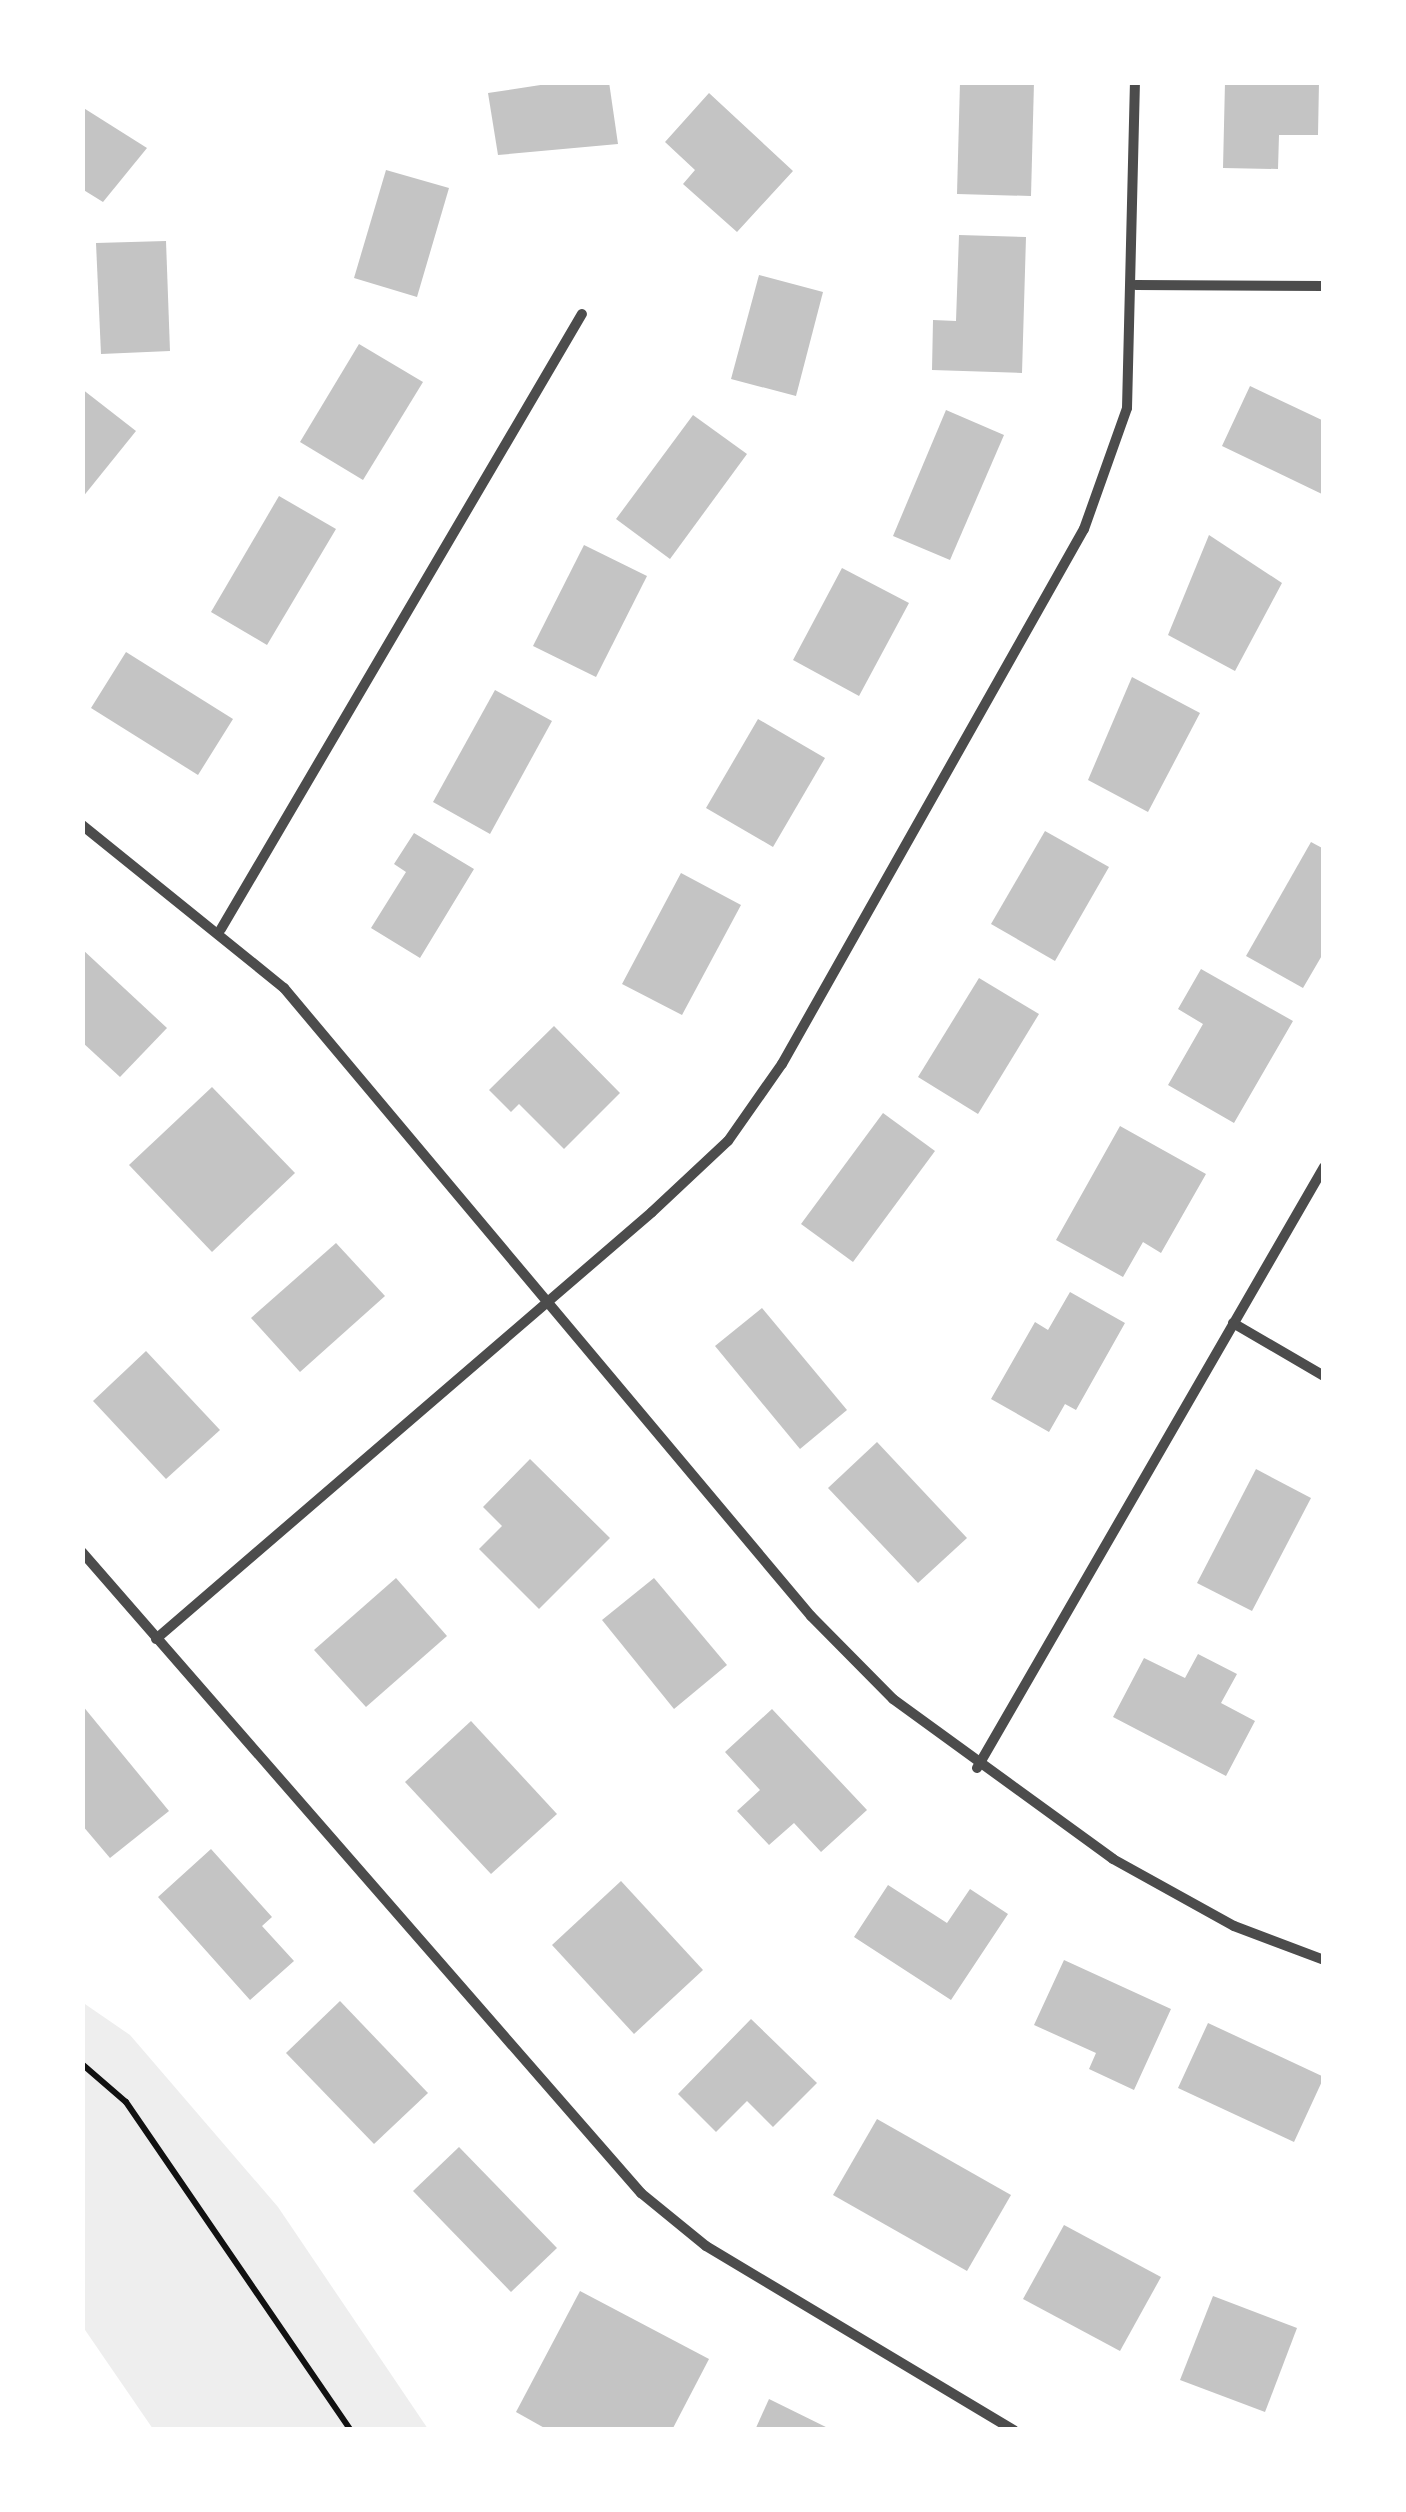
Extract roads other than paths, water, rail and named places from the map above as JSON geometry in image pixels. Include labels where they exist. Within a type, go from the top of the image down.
[{"type":"street","points":[[156,1639],[550,1302],[728,1141],[782,1064],[1084,529],[1127,408],[1136,285],[1135,82]]},
{"type":"street","points":[[1136,285],[1324,286]]},
{"type":"street","points":[[221,929],[582,314]]},
{"type":"street","points":[[82,825],[221,929],[284,988],[812,1616],[977,1768],[1154,1882],[1324,1960]]},
{"type":"street","points":[[977,1768],[1324,1166]]},
{"type":"street","points":[[1233,1323],[1324,1376]]},
{"type":"street","points":[[82,1552],[641,2193],[706,2246],[1014,2430]]}]
